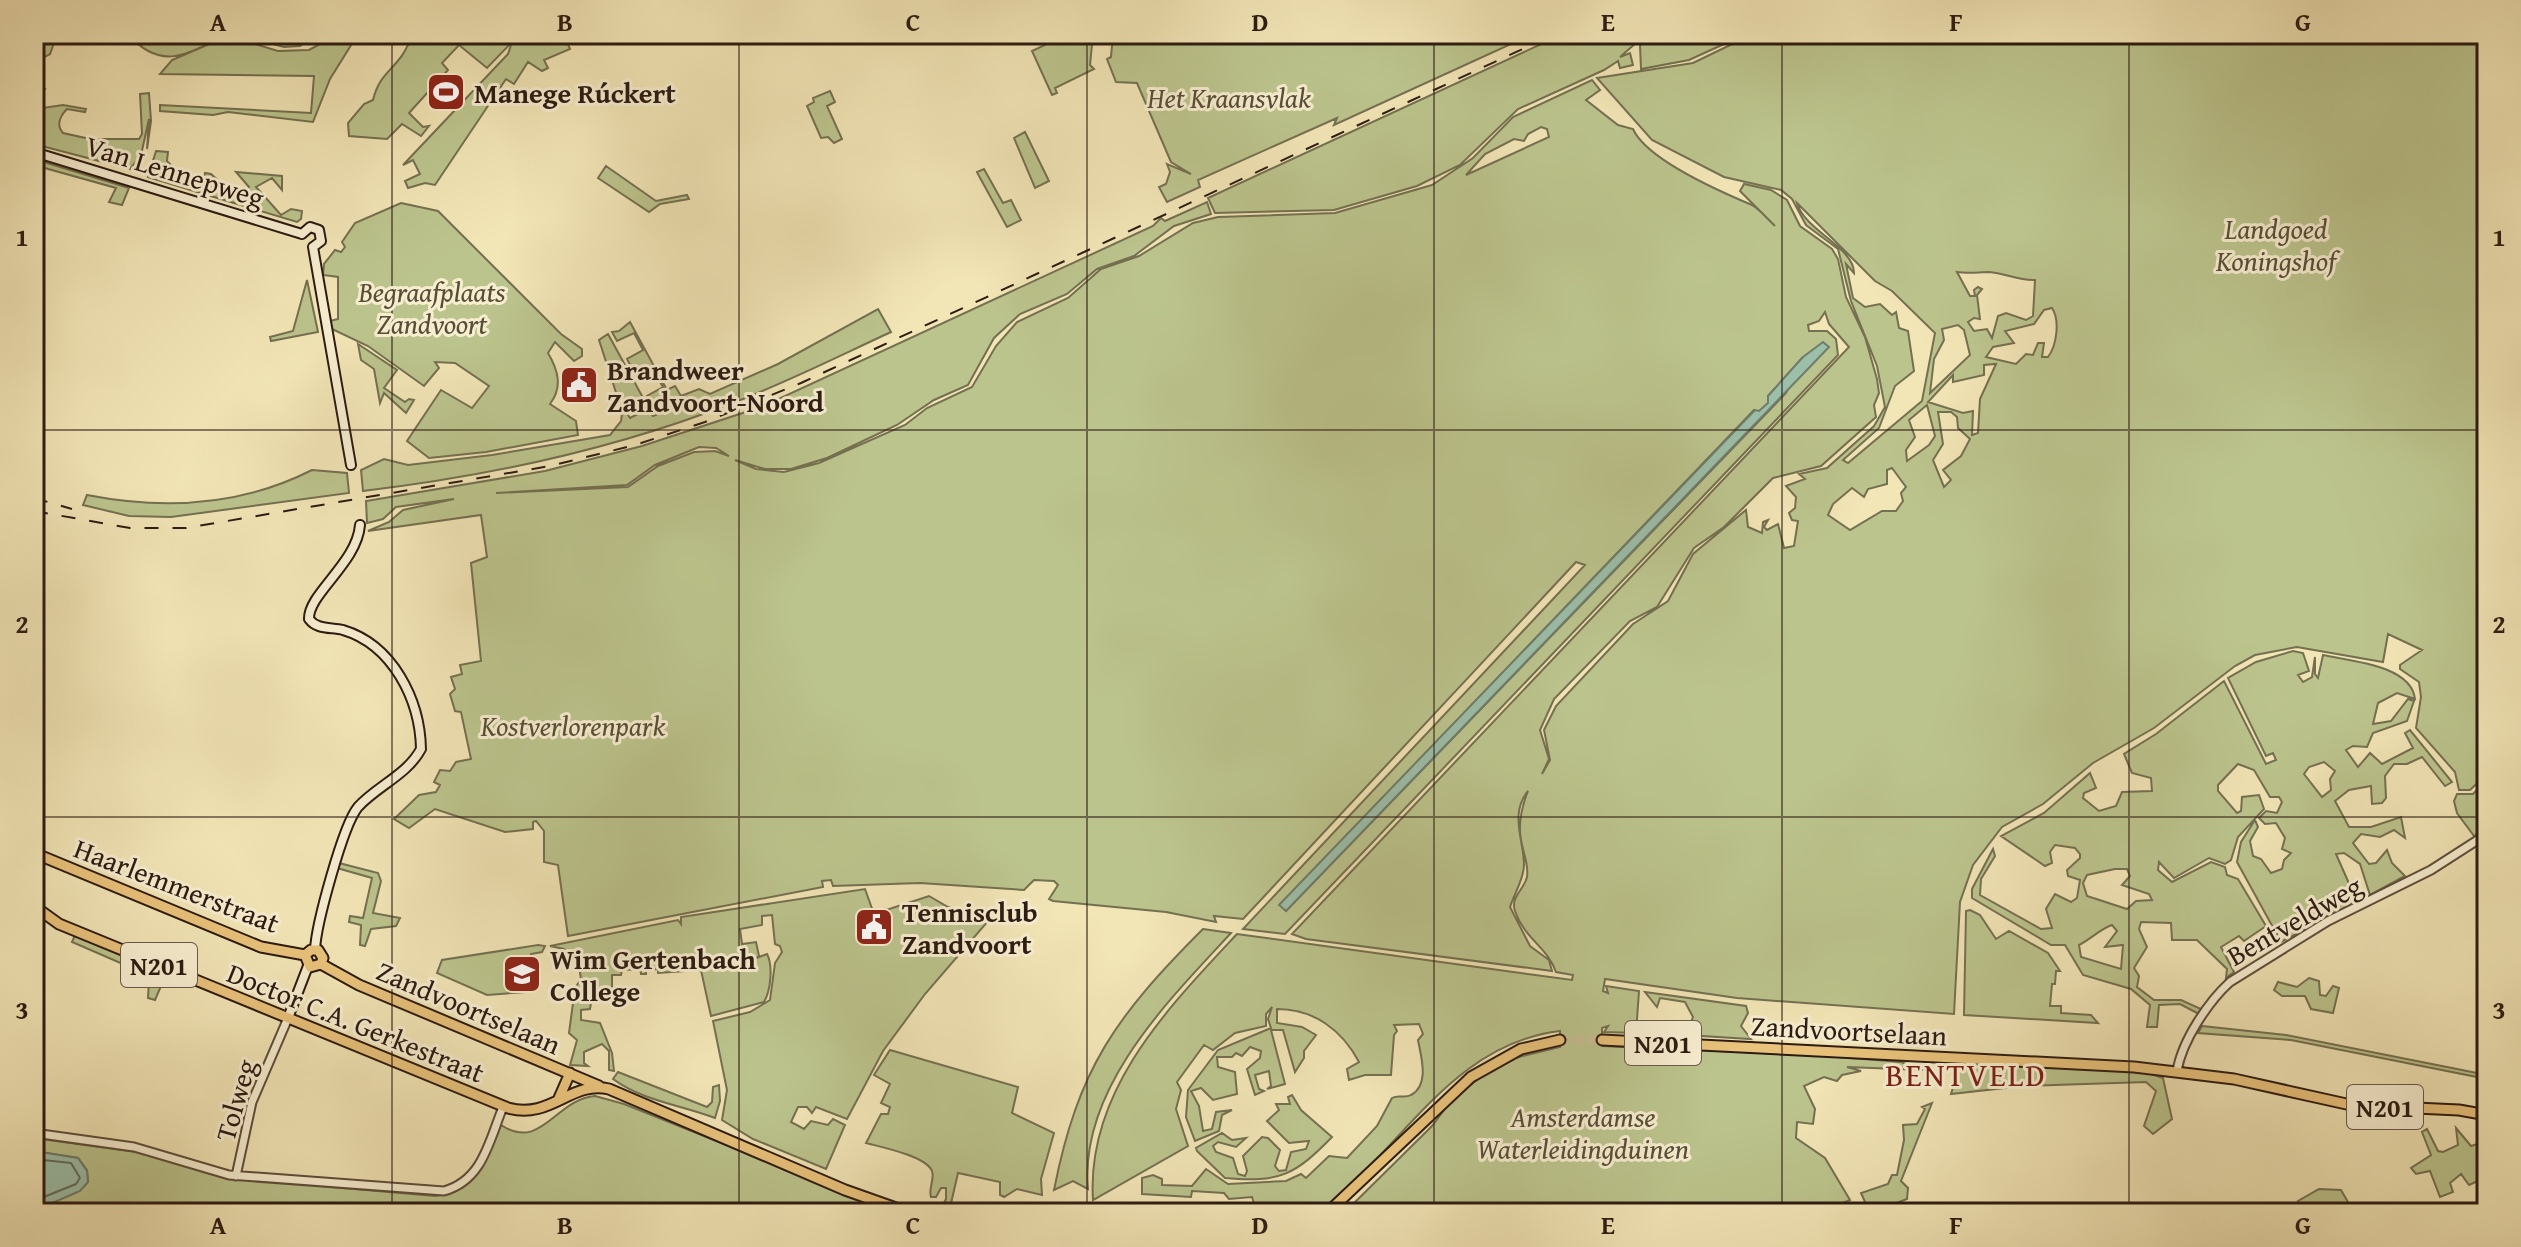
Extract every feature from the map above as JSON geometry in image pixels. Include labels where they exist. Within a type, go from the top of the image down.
[{"type":"main road","name":"Van Lennepweg","points":[[34,152],[302,234]]},
{"type":"main road","points":[[310,227],[319,230],[321,241],[313,247],[304,244],[302,234],[310,227]]},
{"type":"main road","points":[[313,247],[351,465]]},
{"type":"main road","points":[[314,966],[310,952],[352,815],[414,762],[421,749],[416,717],[394,665],[363,640],[344,630],[316,626],[309,619],[311,606],[353,550],[360,525]]},
{"type":"main road","name":"Haarlemmerstraat","points":[[34,853],[261,947],[310,952]]},
{"type":"main road","name":"Doctor C.A. Gerkestraat","points":[[34,906],[59,924],[503,1107],[531,1112],[574,1093],[602,1088],[622,1093],[732,1134],[864,1196],[910,1213]]},
{"type":"main road","points":[[310,952],[322,955],[314,966]]},
{"type":"main road","name":"Zandvoortselaan","points":[[314,966],[602,1088]]},
{"type":"main road","name":"Tolweg","points":[[290,1018],[314,966]]},
{"type":"main road","points":[[1327,1213],[1471,1077],[1521,1049],[1560,1040]]},
{"type":"main road","name":"Zandvoortselaan","points":[[1602,1040],[2177,1071],[2351,1105],[2459,1110],[2487,1115]]},
{"type":"main road","points":[[548,1107],[565,1092],[570,1073]]},
{"type":"street","name":"Bentveldweg","points":[[2177,1071],[2190,1037],[2218,992],[2230,982],[2328,921],[2431,870],[2487,834]]},
{"type":"street","name":"Tolweg","points":[[236,1176],[252,1102],[278,1038],[290,1018]]},
{"type":"street","points":[[34,1133],[134,1147],[236,1176],[428,1192],[454,1188],[472,1176],[503,1107]]},
{"type":"green space","points":[[34,34],[76,34],[54,43],[50,54],[43,58],[35,83],[45,89],[39,96],[43,108],[63,105],[86,109],[85,112],[67,109],[60,121],[63,133],[90,139],[139,139],[142,134],[140,94],[149,93],[151,121],[147,149],[149,119],[141,155],[130,169],[34,144]]},
{"type":"green space","points":[[128,34],[173,44],[225,34],[186,53],[163,56],[151,53]]},
{"type":"green space","points":[[235,34],[358,34],[330,79],[313,122],[228,112],[213,115],[160,111],[160,105],[311,113],[314,76],[160,74],[172,60],[228,36],[278,51],[309,50],[320,44],[315,35],[300,46],[284,47]]},
{"type":"green space","points":[[412,34],[584,34],[567,42],[570,49],[544,60],[548,68],[542,71],[528,62],[514,84],[506,79],[435,185],[425,183],[408,188],[405,181],[420,174],[413,160],[403,165],[508,54],[512,42],[487,68],[459,45],[442,63],[448,70],[409,113],[423,127],[429,126],[421,136],[402,124],[387,139],[349,136],[348,123],[364,104],[373,100],[381,81],[402,55]]},
{"type":"green space","points":[[1068,34],[1093,34],[1090,65],[1094,69],[1055,88],[1057,93],[1052,95],[1032,51]]},
{"type":"green space","name":"Het Kraansvlak","points":[[1113,34],[1533,34],[1334,125],[1337,118],[1198,180],[1200,187],[1167,202],[1159,187],[1166,184],[1170,172],[1167,164],[1191,174],[1171,162],[1137,83],[1116,82],[1107,59],[1111,57]]},
{"type":"green space","points":[[1563,34],[1639,34],[1636,43],[1620,57],[1630,53],[1633,65],[1620,68],[1618,61],[1518,109],[1460,165],[1417,186],[1334,210],[1215,213],[1208,198]]},
{"type":"green space","points":[[1650,34],[1746,34],[1689,60],[1641,69],[1640,45]]},
{"type":"green space","points":[[1753,34],[2487,34],[2487,732],[2484,729],[2482,734],[2487,741],[2487,774],[2470,790],[2459,790],[2455,772],[2416,728],[2421,697],[2419,682],[2400,669],[2400,665],[2422,650],[2388,634],[2383,662],[2297,647],[2255,655],[2235,666],[2154,728],[2093,763],[2043,804],[2002,827],[1973,865],[1960,902],[1954,1014],[1737,998],[1605,979],[1603,991],[1608,993],[1606,986],[1639,991],[1636,1033],[1604,1032],[1608,1026],[1602,1028],[1602,1046],[1813,1055],[1901,1062],[1923,1070],[1847,1067],[1861,1071],[1842,1075],[1837,1081],[1824,1077],[1804,1086],[1815,1109],[1813,1124],[1797,1122],[1796,1138],[1825,1158],[1850,1200],[1820,1213],[1344,1213],[1432,1126],[1450,1102],[1484,1074],[1511,1059],[1560,1047],[1560,1031],[1527,1038],[1498,1050],[1471,1067],[1423,1109],[1342,1194],[1319,1211],[1299,1215],[1257,1213],[1252,1197],[1229,1199],[1224,1193],[1192,1191],[1191,1197],[1142,1194],[1142,1178],[1153,1175],[1162,1179],[1162,1185],[1192,1186],[1206,1169],[1228,1184],[1286,1181],[1301,1174],[1306,1178],[1329,1156],[1347,1158],[1377,1126],[1392,1098],[1411,1095],[1421,1084],[1423,1070],[1418,1040],[1423,1034],[1419,1024],[1394,1025],[1397,1031],[1394,1035],[1391,1075],[1365,1075],[1349,1080],[1347,1069],[1359,1062],[1335,1031],[1315,1017],[1277,1009],[1277,1023],[1302,1027],[1316,1035],[1304,1051],[1304,1058],[1295,1072],[1283,1030],[1271,1030],[1285,1084],[1267,1089],[1271,1086],[1269,1071],[1255,1075],[1259,1089],[1264,1091],[1255,1095],[1247,1069],[1260,1058],[1261,1051],[1250,1047],[1242,1056],[1236,1053],[1232,1057],[1217,1057],[1218,1067],[1235,1072],[1237,1094],[1213,1100],[1201,1088],[1191,1091],[1199,1106],[1203,1131],[1212,1129],[1216,1112],[1232,1110],[1222,1115],[1219,1131],[1195,1141],[1186,1117],[1188,1090],[1218,1050],[1271,1028],[1268,1019],[1272,1007],[1266,1014],[1266,1026],[1235,1033],[1213,1050],[1204,1045],[1177,1082],[1181,1090],[1176,1109],[1188,1146],[1093,1200],[1094,1160],[1103,1123],[1117,1087],[1159,1022],[1237,934],[1572,980],[1573,975],[1556,972],[1547,956],[1524,929],[1515,911],[1514,902],[1527,877],[1520,828],[1528,791],[1522,800],[1518,818],[1524,870],[1510,907],[1530,946],[1549,960],[1552,971],[1306,939],[1292,934],[1849,347],[1829,324],[1825,312],[1819,321],[1808,325],[1809,331],[1827,331],[1836,339],[1838,355],[1285,934],[1243,929],[1585,565],[1576,562],[1243,919],[1214,916],[1216,922],[1166,912],[1053,901],[1049,899],[1058,885],[1054,881],[1034,880],[1024,890],[920,883],[833,886],[831,880],[822,881],[823,887],[568,936],[558,865],[544,862],[544,831],[536,821],[533,822],[533,829],[505,832],[435,809],[409,828],[394,819],[419,795],[436,792],[440,785],[434,782],[440,770],[450,771],[456,762],[471,759],[461,712],[455,711],[450,694],[455,689],[451,677],[462,674],[460,665],[481,661],[471,563],[487,557],[481,515],[368,531],[389,522],[403,510],[454,499],[396,507],[383,519],[367,523],[366,501],[545,471],[642,446],[761,407],[1153,226],[1161,218],[1165,221],[1207,202],[1211,214],[1174,226],[1134,256],[1097,269],[1067,294],[1020,314],[994,338],[968,385],[934,400],[897,425],[827,458],[791,469],[765,469],[735,460],[756,469],[784,472],[819,463],[905,425],[927,408],[972,387],[996,346],[1017,322],[1068,298],[1101,269],[1139,256],[1193,223],[1218,217],[1335,213],[1432,185],[1473,158],[1513,117],[1592,80],[1600,90],[1586,100],[1618,125],[1633,129],[1653,152],[1704,183],[1759,210],[1740,191],[1744,184],[1771,190],[1787,200],[1800,226],[1832,249],[1838,259],[1846,297],[1865,337],[1879,393],[1874,405],[1876,417],[1821,466],[1773,478],[1724,527],[1694,548],[1657,607],[1630,621],[1554,699],[1540,730],[1549,759],[1542,774],[1550,760],[1544,730],[1556,706],[1633,624],[1668,601],[1693,554],[1746,510],[1748,527],[1762,533],[1763,522],[1768,520],[1764,527],[1767,530],[1778,524],[1784,548],[1794,546],[1798,521],[1792,520],[1789,513],[1795,508],[1796,497],[1786,486],[1805,479],[1799,474],[1827,468],[1874,426],[1885,407],[1877,366],[1851,301],[1838,249],[1806,225],[1792,199],[1781,190],[1724,177],[1652,140],[1597,78],[1693,63]],"holes":[[[1541,127],[1547,129],[1549,137],[1466,175],[1485,154],[1514,139],[1524,141],[1528,134]],[[1797,203],[1875,281],[1892,291],[1935,333],[1922,401],[1848,463],[1843,460],[1879,428],[1895,386],[1914,371],[1908,331],[1899,328],[1896,312],[1892,315],[1880,304],[1865,307],[1853,298],[1846,264],[1854,273],[1852,264],[1802,213]],[[1957,272],[1989,272],[2035,280],[2033,316],[2026,320],[2006,313],[1998,316],[1992,338],[1987,329],[1974,331],[1968,322],[1974,318],[1980,319],[1977,295],[1982,289],[1978,287],[1974,290],[1975,296],[1970,296]],[[2052,308],[2056,332],[2048,357],[2042,357],[2044,343],[2038,343],[2033,355],[2026,354],[2016,364],[1986,357],[1993,347],[2014,343],[2005,331],[2034,324],[2044,310]],[[1958,325],[1964,330],[1970,355],[1930,393],[1934,359],[1944,340],[1942,329]],[[1803,357],[1786,393],[1286,911],[1280,905],[1754,410],[1759,412],[1768,403],[1768,396]],[[1996,364],[1980,399],[1978,433],[1972,435],[1973,411],[1963,413],[1928,402],[1953,375],[1953,382],[1984,375],[1984,365]],[[1927,405],[1935,436],[1929,445],[1907,461],[1906,450],[1915,437],[1909,420]],[[1938,412],[1951,412],[1957,417],[1958,428],[1970,439],[1961,456],[1943,470],[1951,480],[1944,487],[1933,460],[1943,444]],[[699,447],[716,448],[729,456],[715,451],[694,452],[658,466],[628,487],[496,493],[627,485],[655,465]],[[1892,468],[1906,487],[1901,493],[1903,501],[1896,511],[1882,511],[1850,530],[1828,515],[1833,504],[1852,488],[1864,497],[1868,489],[1887,484],[1887,470]]]},
{"type":"green space","points":[[830,91],[835,102],[827,106],[842,139],[834,143],[828,137],[821,138],[807,106],[814,102],[813,98]]},
{"type":"green space","points":[[1025,132],[1049,181],[1035,188],[1014,138]]},
{"type":"green space","points":[[156,151],[168,152],[167,161],[194,189],[203,183],[205,173],[211,174],[242,202],[249,187],[236,172],[282,176],[282,190],[272,178],[256,187],[281,215],[291,209],[302,211],[301,219],[297,222],[148,177]]},
{"type":"green space","points":[[34,159],[129,188],[122,205],[109,202],[116,188],[41,167],[34,180]]},
{"type":"green space","points":[[606,166],[656,201],[687,195],[689,199],[660,204],[649,212],[598,178]]},
{"type":"green space","points":[[984,169],[1003,203],[1011,200],[1021,220],[1007,227],[977,172]]},
{"type":"green space","name":"Begraafplaats Zandvoort","points":[[401,203],[438,211],[561,334],[582,349],[582,356],[574,361],[555,342],[548,353],[558,378],[557,391],[550,404],[576,421],[578,435],[486,452],[429,458],[407,441],[441,390],[472,408],[489,386],[455,363],[435,362],[439,368],[424,386],[368,346],[332,329],[330,321],[338,319],[338,277],[323,275],[324,264],[335,250],[341,252],[345,247],[342,242],[355,223]]},
{"type":"green space","points":[[307,280],[318,332],[271,341],[270,337],[293,331]]},
{"type":"green space","points":[[878,309],[891,332],[774,386],[690,419],[598,447],[505,469],[363,491],[361,470],[384,459],[408,465],[492,455],[610,435],[621,421],[622,414],[626,412],[630,418],[640,413],[636,404],[622,411],[599,340],[608,334],[653,416],[656,415],[647,396],[663,387],[654,372],[638,380],[627,359],[643,350],[634,333],[617,341],[612,332],[619,331],[630,322],[667,390],[675,386],[681,396],[699,389],[710,394],[778,364]]},
{"type":"green space","points":[[358,344],[397,370],[384,388],[405,402],[414,400],[406,413],[384,393],[380,403],[374,369],[361,360]]},
{"type":"green space","points":[[312,470],[347,473],[349,493],[171,517],[129,516],[83,505],[87,495],[173,503],[230,498],[285,482]]},
{"type":"green space","points":[[2293,651],[2303,653],[2309,671],[2298,675],[2303,682],[2312,677],[2315,657],[2315,674],[2318,678],[2323,655],[2378,666],[2403,679],[2415,699],[2397,693],[2378,703],[2373,724],[2391,721],[2408,699],[2414,701],[2407,721],[2373,733],[2367,747],[2353,746],[2346,750],[2358,767],[2370,753],[2382,764],[2413,748],[2405,733],[2410,730],[2452,782],[2445,786],[2422,757],[2407,764],[2394,764],[2385,776],[2386,798],[2382,803],[2372,804],[2371,786],[2349,790],[2335,801],[2349,827],[2371,827],[2401,817],[2405,838],[2394,830],[2380,837],[2361,834],[2353,843],[2369,864],[2376,863],[2387,850],[2392,863],[2405,876],[2370,895],[2360,864],[2344,853],[2336,854],[2351,888],[2367,897],[2281,942],[2237,862],[2241,842],[2255,820],[2258,827],[2250,841],[2253,856],[2261,859],[2271,873],[2282,869],[2284,860],[2291,853],[2282,849],[2285,838],[2276,823],[2265,824],[2259,818],[2266,811],[2277,813],[2282,802],[2279,797],[2270,797],[2254,770],[2238,764],[2218,785],[2218,791],[2237,813],[2241,811],[2242,797],[2259,795],[2264,809],[2238,837],[2231,860],[2225,864],[2209,858],[2174,878],[2159,862],[2158,870],[2172,882],[2211,862],[2225,867],[2227,875],[2238,879],[2266,926],[2244,941],[2239,936],[2221,947],[2234,972],[2226,978],[2227,969],[2197,940],[2172,940],[2171,923],[2141,922],[2139,929],[2147,947],[2134,968],[2139,976],[2137,987],[2154,1000],[2181,1000],[2201,1009],[2199,1014],[2180,1004],[2159,1005],[2157,1027],[2147,1027],[2150,1005],[2131,989],[2083,975],[2065,945],[2051,945],[1972,898],[1972,889],[1993,849],[1995,856],[1981,879],[1980,895],[2041,929],[2052,928],[2046,909],[2055,894],[2071,902],[2077,898],[2080,880],[2068,876],[2067,870],[2080,858],[2080,854],[2075,848],[2055,845],[2050,852],[2052,863],[2045,866],[2001,836],[2044,813],[2090,773],[2096,788],[2084,793],[2083,798],[2099,811],[2116,806],[2122,792],[2152,791],[2151,778],[2132,773],[2124,754],[2156,734],[2224,681],[2266,764],[2276,760],[2273,753],[2266,756],[2228,678],[2256,662]],"holes":[[[2324,762],[2335,771],[2330,779],[2331,790],[2322,797],[2304,774],[2309,767]],[[2127,869],[2130,876],[2122,885],[2149,894],[2152,900],[2136,901],[2127,909],[2087,896],[2083,883],[2087,875]],[[2112,925],[2117,931],[2105,947],[2123,945],[2121,969],[2081,957],[2079,945]]]},
{"type":"green space","points":[[2487,780],[2487,828],[2474,836],[2457,813],[2454,801],[2457,794],[2473,794]]},
{"type":"green space","points":[[339,863],[378,873],[381,881],[373,913],[400,918],[396,926],[371,929],[365,946],[360,945],[361,925],[349,922],[350,916],[363,918],[372,878],[337,868]]},
{"type":"green space","points":[[865,889],[874,914],[929,896],[948,907],[989,920],[925,994],[883,1051],[847,1119],[816,1107],[812,1113],[807,1107],[798,1107],[791,1122],[804,1129],[811,1121],[828,1125],[833,1119],[845,1125],[826,1169],[753,1139],[722,1120],[727,1090],[713,1021],[750,1012],[770,1000],[775,963],[782,952],[780,946],[775,944],[772,915],[762,916],[762,925],[740,929],[742,944],[756,942],[759,956],[754,959],[767,954],[769,959],[770,984],[764,1002],[711,1016],[701,970],[658,973],[658,969],[646,970],[646,974],[641,974],[640,969],[622,970],[621,975],[612,975],[612,994],[588,996],[592,997],[590,1009],[581,1010],[581,1020],[600,1023],[612,1053],[614,1071],[609,1070],[609,1051],[602,1044],[584,1052],[584,1063],[588,1066],[570,1065],[577,1040],[569,1033],[575,988],[581,979],[578,960],[564,949],[550,946],[678,920],[681,924],[681,917]]},
{"type":"green space","points":[[1966,911],[1980,915],[1996,939],[2009,931],[2048,953],[2060,971],[2056,971],[2055,984],[2052,984],[2050,1006],[2061,1006],[2061,1013],[2091,1015],[2098,1023],[1964,1015]]},
{"type":"green space","points":[[1203,929],[1231,933],[1156,1018],[1132,1049],[1113,1082],[1098,1116],[1089,1152],[1088,1189],[1073,1181],[1054,1190],[1075,1110],[1105,1046],[1146,989]]},
{"type":"green space","points":[[75,935],[167,972],[155,1000],[148,998],[149,980],[146,974],[72,942]]},
{"type":"green space","points":[[545,946],[542,952],[531,954],[534,970],[525,992],[487,995],[437,973],[442,960]]},
{"type":"green space","points":[[2309,978],[2319,981],[2320,995],[2326,996],[2333,986],[2339,988],[2333,1013],[2311,1009],[2305,996],[2282,996],[2274,990],[2278,982],[2297,987]]},
{"type":"green space","points":[[1645,992],[1746,1006],[1748,1013],[1741,1026],[1751,1039],[1686,1035],[1693,1017],[1685,1002],[1660,998],[1657,1007]]},
{"type":"green space","points":[[2202,1026],[2286,1035],[2487,1075],[2487,1079],[2291,1040],[2198,1033]]},
{"type":"green space","points":[[890,1050],[1018,1087],[1012,1113],[1054,1133],[1041,1179],[1042,1195],[1017,1189],[1004,1197],[1000,1195],[1000,1182],[958,1173],[949,1212],[940,1210],[946,1199],[946,1188],[941,1188],[936,1197],[931,1197],[933,1174],[928,1166],[902,1153],[866,1143],[881,1114],[888,1114],[890,1107],[881,1103],[890,1084],[874,1075]]},
{"type":"green space","points":[[1964,1063],[2145,1072],[2163,1078],[2172,1119],[2153,1134],[2144,1126],[2156,1091],[2146,1082],[2023,1086],[1951,1094],[1959,1067]]},
{"type":"green space","points":[[618,1072],[707,1107],[712,1102],[713,1087],[719,1085],[720,1101],[715,1118],[637,1093],[613,1079]]},
{"type":"green space","points":[[1292,1095],[1301,1110],[1332,1137],[1296,1168],[1285,1174],[1260,1179],[1225,1178],[1197,1151],[1196,1148],[1222,1133],[1232,1140],[1246,1138],[1236,1147],[1218,1142],[1213,1146],[1216,1152],[1233,1158],[1238,1174],[1245,1176],[1247,1171],[1243,1156],[1262,1137],[1268,1138],[1280,1150],[1275,1166],[1279,1171],[1286,1170],[1291,1152],[1306,1149],[1309,1141],[1289,1143],[1267,1121],[1279,1110],[1276,1104],[1290,1104],[1288,1097]]},
{"type":"green space","points":[[595,1096],[624,1104],[896,1213],[34,1213],[83,1188],[88,1182],[87,1170],[78,1158],[34,1151],[34,1138],[144,1153],[227,1178],[435,1196],[461,1188],[470,1181],[485,1161],[501,1125],[515,1132],[527,1132],[548,1122],[581,1099]]},
{"type":"green space","points":[[1932,1103],[1901,1181],[1908,1188],[1907,1199],[1870,1213],[1861,1193],[1888,1184],[1892,1175],[1897,1175],[1904,1140],[1903,1125],[1917,1124],[1925,1109],[1922,1107]]},
{"type":"green space","points":[[2456,1128],[2471,1146],[2487,1141],[2487,1177],[2469,1185],[2461,1174],[2450,1183],[2453,1192],[2440,1197],[2430,1171],[2416,1174],[2411,1168],[2431,1155],[2422,1132],[2427,1129],[2438,1151],[2443,1152],[2458,1145]]},
{"type":"green space","points":[[2319,1189],[2341,1190],[2348,1202],[2328,1213],[2307,1213],[2298,1201]]},
{"type":"water","points":[[1823,342],[1829,347],[1286,911],[1279,905],[1755,410],[1759,411],[1768,403],[1768,396],[1803,357]]},
{"type":"water","points":[[34,1151],[78,1158],[87,1171],[88,1182],[80,1191],[34,1211]]},
{"type":"tunnel","points":[[1560,1040],[1602,1040]]},
{"type":"railway","points":[[34,511],[130,528],[186,528],[550,466],[635,445],[705,422],[801,383],[1555,34]]},
{"type":"railway","points":[[34,498],[72,509]]},
{"type":"place","name":"Manege Rúckert","points":[[446,92]]},
{"type":"place","name":"Brandweer Zandvoort-Noord","points":[[579,385]]},
{"type":"place","name":"Tennisclub Zandvoort","points":[[874,927]]},
{"type":"place","name":"Wim Gertenbach College","points":[[522,974]]},
{"type":"district","name":"BENTVELD","points":[[1966,1074]]},
{"type":"park label","name":"Landgoed Koningshof","points":[[2276,244]]},
{"type":"park label","name":"Kostverlorenpark","points":[[573,725]]},
{"type":"park label","name":"Amsterdamse Waterleidingduinen","points":[[1583,1132]]}]
